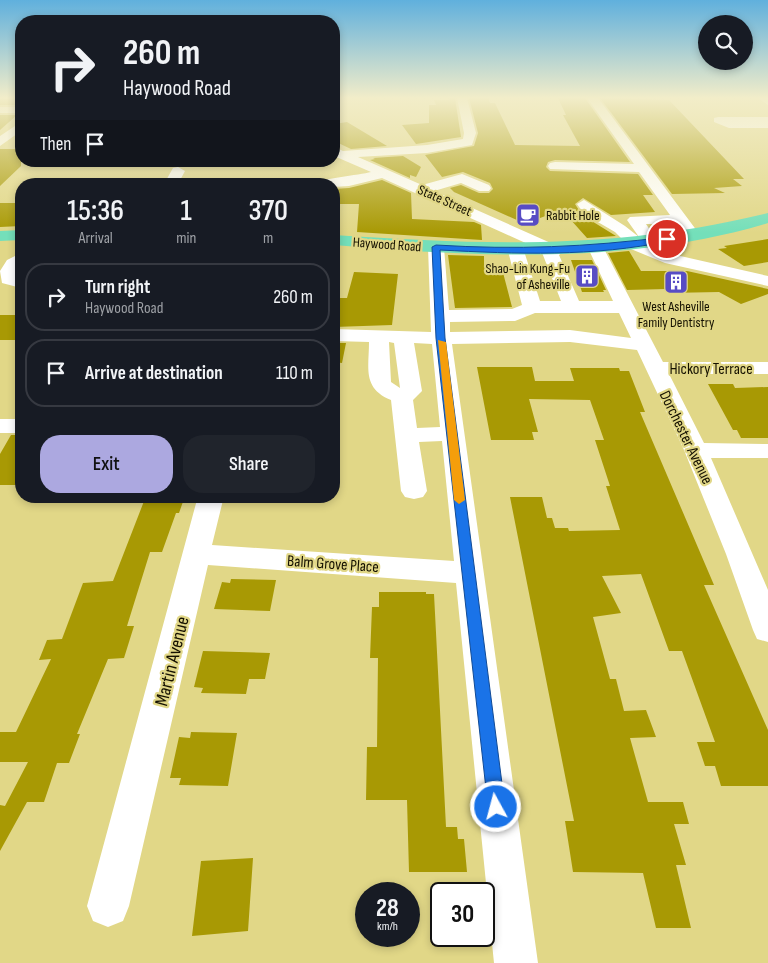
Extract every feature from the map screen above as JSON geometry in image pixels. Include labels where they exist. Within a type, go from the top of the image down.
[{"type":"main road","name":"Haywood Road","points":[[340,240],[516,251],[596,248],[692,235],[768,218]]},
{"type":"main road","points":[[0,236],[15,235]]},
{"type":"street","points":[[340,153],[427,148],[462,143]]},
{"type":"street","points":[[625,143],[692,235]]},
{"type":"street","name":"State Street","points":[[340,154],[552,250]]},
{"type":"street","points":[[555,166],[643,168]]},
{"type":"street","points":[[174,178],[178,171]]},
{"type":"street","points":[[340,183],[384,173]]},
{"type":"street","points":[[421,190],[462,178],[484,188]]},
{"type":"street","points":[[584,204],[589,211],[640,243],[671,259],[768,282]]},
{"type":"street","points":[[640,243],[635,220],[680,219]]},
{"type":"street","points":[[436,247],[441,327],[452,434],[516,963]]},
{"type":"street","name":"Dorchester Avenue","points":[[596,248],[696,450],[740,554],[768,630]]},
{"type":"street","points":[[552,250],[572,307]]},
{"type":"street","points":[[516,251],[532,307]]},
{"type":"street","points":[[15,262],[7,273],[8,279],[15,281]]},
{"type":"street","points":[[732,272],[768,263]]},
{"type":"street","points":[[340,335],[403,336],[441,327],[515,315],[532,307],[624,307]]},
{"type":"street","points":[[441,327],[570,336],[643,344]]},
{"type":"street","points":[[379,336],[380,383],[385,389],[400,395],[411,391],[403,336]]},
{"type":"street","name":"Hickory Terrace","points":[[654,368],[768,368]]},
{"type":"street","points":[[400,395],[414,491]]},
{"type":"street","points":[[0,426],[15,426]]},
{"type":"street","points":[[406,435],[452,434]]},
{"type":"street","points":[[696,450],[768,451]]},
{"type":"street","name":"Martin Avenue","points":[[108,906],[209,503]]},
{"type":"street","name":"Balm Grove Place","points":[[198,554],[468,573]]},
{"type":"building","points":[[340,143],[382,143],[387,146],[351,149]]},
{"type":"building","points":[[475,143],[580,146],[578,143],[617,143],[630,162],[555,160],[548,162],[546,167],[550,171],[638,174],[653,195],[643,195],[655,212],[611,215],[583,198],[575,204],[582,215],[616,236],[587,238],[562,210],[540,218],[519,221],[454,192],[450,188],[461,185],[479,193],[489,193],[493,189],[490,183],[463,172],[442,177],[425,155],[474,146]]},
{"type":"building","points":[[634,143],[710,143],[744,179],[733,179],[742,186],[714,188],[725,193],[672,194]]},
{"type":"building","points":[[0,149],[15,149],[15,167],[20,167],[0,186]]},
{"type":"building","points":[[403,156],[421,167],[416,177],[410,175],[410,178],[370,160],[375,159],[373,158]]},
{"type":"building","points":[[382,180],[411,193],[412,219],[474,222],[481,225],[482,240],[357,232],[359,204],[340,204],[340,189]]},
{"type":"building","points":[[0,203],[15,203],[15,226],[0,227]]},
{"type":"building","points":[[768,239],[768,262],[744,266],[718,249],[727,248],[724,246]]},
{"type":"building","points":[[629,251],[641,271],[687,271],[768,289],[768,294],[741,304],[719,292],[668,293],[666,289],[627,290],[608,253]]},
{"type":"building","points":[[448,255],[484,256],[484,265],[501,265],[512,307],[455,308]]},
{"type":"building","name":"Shao-Lin Kung-Fu of Asheville","points":[[571,260],[592,260],[606,290],[603,290],[604,292],[582,292]]},
{"type":"building","points":[[354,272],[398,274],[392,325],[340,327],[340,298],[347,298]]},
{"type":"building","points":[[0,315],[15,315],[15,340],[0,340]]},
{"type":"building","points":[[340,343],[346,343],[342,363],[340,363]]},
{"type":"building","points":[[477,367],[532,367],[535,381],[574,381],[570,368],[619,368],[620,371],[629,371],[645,412],[640,412],[714,585],[704,585],[768,730],[768,786],[721,786],[715,766],[705,766],[697,742],[715,742],[682,651],[669,651],[641,574],[602,576],[621,613],[593,617],[610,679],[616,679],[624,711],[646,710],[656,737],[630,738],[648,802],[683,802],[689,824],[674,824],[686,865],[676,865],[691,928],[656,928],[643,873],[573,872],[565,821],[574,821],[510,497],[542,497],[547,518],[552,518],[555,528],[568,528],[569,531],[620,530],[606,486],[610,486],[595,440],[604,440],[590,400],[529,399],[538,432],[532,432],[534,440],[491,440]]},
{"type":"building","points":[[708,384],[733,384],[735,388],[768,387],[768,438],[741,438],[737,430],[733,430]]},
{"type":"building","points":[[11,435],[15,435],[15,485],[0,485],[0,454]]},
{"type":"building","points":[[143,503],[183,503],[179,513],[176,513],[162,552],[150,552],[127,626],[134,626],[124,658],[108,659],[77,734],[80,734],[69,763],[57,763],[44,802],[27,802],[0,851],[0,805],[5,806],[28,762],[0,762],[0,732],[16,732],[51,659],[39,660],[47,640],[62,639],[83,583],[113,581]]},
{"type":"building","points":[[231,579],[276,580],[270,611],[214,609],[222,582],[230,583]]},
{"type":"building","points":[[379,592],[426,592],[426,594],[434,594],[446,827],[457,827],[458,839],[464,839],[467,872],[409,872],[407,800],[366,800],[367,747],[377,747],[378,658],[370,658],[372,607],[379,607]]},
{"type":"building","points":[[203,651],[270,653],[265,679],[249,679],[246,694],[201,693],[203,688],[194,687]]},
{"type":"building","points":[[191,732],[237,733],[228,786],[179,785],[181,778],[170,778],[179,737],[190,738]]},
{"type":"building","points":[[253,858],[248,931],[192,936],[201,861]]},
{"type":"slow traffic","points":[[441,342],[459,500]]},
{"type":"place","name":"Rabbit Hole","points":[[528,215]]},
{"type":"place","name":"Shao-Lin Kung-Fu of Asheville","points":[[587,276]]},
{"type":"place","name":"West Asheville Family Dentistry","points":[[676,282]]},
{"type":"route","points":[[496,807],[441,338],[436,247],[493,251],[556,250],[596,248],[667,239]]}]
